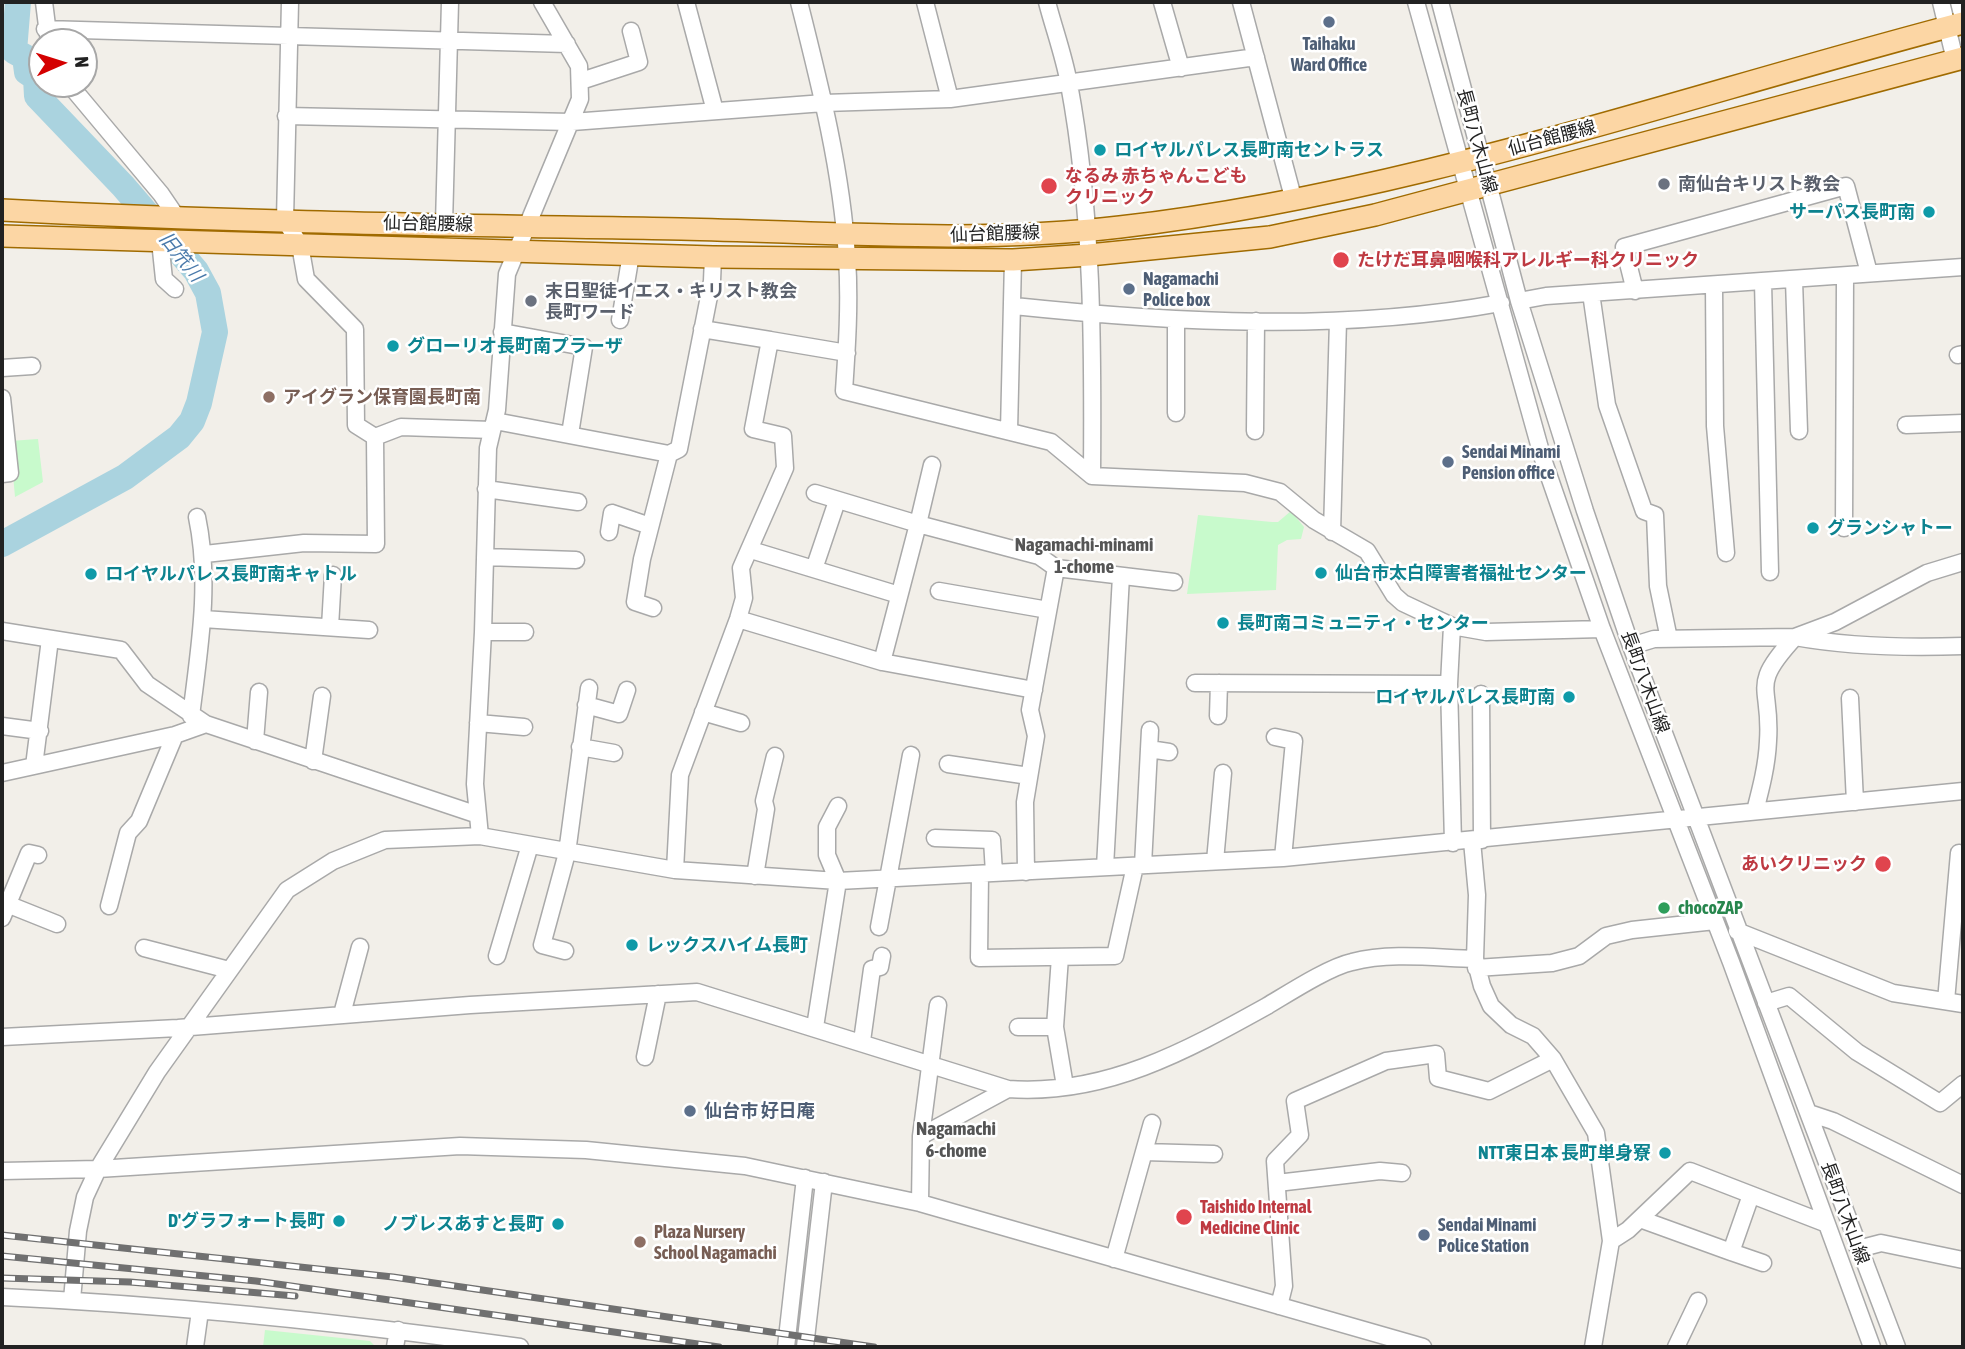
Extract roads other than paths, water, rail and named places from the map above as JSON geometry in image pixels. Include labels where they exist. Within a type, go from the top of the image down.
[{"type":"main road","name":"仙台館腰線","points":[[2,210],[285,220],[956,236],[1087,231],[1294,201],[1460,164],[1958,23]]},
{"type":"main road","name":"仙台館腰線","points":[[2,236],[713,257],[1013,260],[1089,255],[1270,237],[1376,215],[1959,59]]},
{"type":"street","points":[[44,2],[46,28]]},
{"type":"street","points":[[290,2],[285,220],[300,245],[306,279],[355,329],[356,425],[375,437]]},
{"type":"street","points":[[444,224],[450,2]]},
{"type":"street","points":[[480,836],[475,784],[483,632],[486,489],[507,274],[520,250],[580,99],[579,66],[542,2]]},
{"type":"street","points":[[686,2],[715,111]]},
{"type":"street","points":[[799,2],[824,103],[845,233],[848,259],[844,391],[1051,442],[1092,476],[1245,483],[1280,492],[1332,531],[1373,557],[1385,583],[1403,603],[1452,626],[1486,632],[1602,629]]},
{"type":"street","points":[[925,2],[950,99]]},
{"type":"street","points":[[1047,2],[1069,83],[1087,231],[1093,314],[1092,476]]},
{"type":"street","points":[[1162,2],[1181,68]]},
{"type":"street","points":[[1241,2],[1294,201]]},
{"type":"street","points":[[1416,2],[1543,459],[1563,519],[1872,1347]]},
{"type":"street","name":"長町八木山線","points":[[1440,2],[1519,301],[1585,511],[1631,646],[1897,1347]]},
{"type":"street","points":[[1941,2],[1958,23]]},
{"type":"street","points":[[1959,2],[1959,59]]},
{"type":"street","points":[[581,81],[639,62],[631,31]]},
{"type":"street","points":[[98,36],[289,37],[567,44]]},
{"type":"street","points":[[286,116],[572,122],[824,103],[950,99],[1256,57]]},
{"type":"street","points":[[81,98],[161,194],[172,216]]},
{"type":"street","points":[[1635,291],[1624,247],[1846,186],[1869,273]]},
{"type":"street","points":[[154,240],[164,279],[175,289]]},
{"type":"street","points":[[620,320],[631,254]]},
{"type":"street","points":[[375,437],[401,427],[493,426],[570,434],[669,454],[679,449],[713,257]]},
{"type":"street","points":[[1009,431],[1013,260]]},
{"type":"street","points":[[1519,301],[1591,293],[1963,267]]},
{"type":"street","points":[[1843,528],[1845,277]]},
{"type":"street","points":[[1794,280],[1799,432]]},
{"type":"street","points":[[1763,282],[1770,572]]},
{"type":"street","points":[[1714,285],[1716,426],[1727,553]]},
{"type":"street","points":[[1591,293],[1607,405],[1644,511],[1655,515],[1658,586],[1669,639]]},
{"type":"street","points":[[1014,306],[1176,320],[1338,321],[1501,303]]},
{"type":"street","points":[[1176,320],[1176,413]]},
{"type":"street","points":[[1255,431],[1256,321]]},
{"type":"street","points":[[1332,531],[1338,321]]},
{"type":"street","points":[[702,329],[847,353]]},
{"type":"street","points":[[502,332],[584,347],[570,434]]},
{"type":"street","points":[[675,870],[680,775],[738,619],[744,598],[741,568],[785,468],[783,436],[753,429],[770,340]]},
{"type":"street","points":[[2,368],[32,366]]},
{"type":"street","points":[[2,398],[10,473],[2,474]]},
{"type":"street","points":[[1906,425],[1963,423]]},
{"type":"street","points":[[205,554],[304,543],[376,544],[375,437]]},
{"type":"street","points":[[653,608],[635,603],[650,526],[669,454]]},
{"type":"street","points":[[882,662],[932,465]]},
{"type":"street","points":[[486,489],[578,502]]},
{"type":"street","points":[[815,493],[1039,556],[1056,568],[1174,582]]},
{"type":"street","points":[[814,569],[837,501]]},
{"type":"street","points":[[1563,519],[1585,511]]},
{"type":"street","points":[[609,532],[612,513],[650,526]]},
{"type":"street","points":[[191,716],[202,619],[205,554],[197,517]]},
{"type":"street","points":[[751,550],[899,595]]},
{"type":"street","points":[[485,557],[576,560]]},
{"type":"street","points":[[1755,811],[1769,739],[1765,679],[1772,662],[1795,637],[1835,622],[1927,573],[1963,562]]},
{"type":"street","points":[[1026,872],[1025,802],[1036,736],[1030,710],[1056,568]]},
{"type":"street","points":[[330,627],[333,575]]},
{"type":"street","points":[[1105,867],[1121,576]]},
{"type":"street","points":[[939,591],[1048,610]]},
{"type":"street","points":[[202,619],[369,630]]},
{"type":"street","points":[[738,619],[882,662],[1034,690]]},
{"type":"street","points":[[1452,626],[1449,684],[1453,843]]},
{"type":"street","points":[[2,631],[121,650],[147,684],[206,724],[478,815]]},
{"type":"street","points":[[483,632],[525,632]]},
{"type":"street","points":[[1631,646],[1654,639],[1795,637],[1830,643],[1913,648],[1963,646]]},
{"type":"street","points":[[34,766],[50,639]]},
{"type":"street","points":[[1195,683],[1449,684]]},
{"type":"street","points":[[1218,716],[1219,683]]},
{"type":"street","points":[[565,951],[542,945],[567,853],[588,696],[619,713],[626,690]]},
{"type":"street","points":[[255,741],[259,692]]},
{"type":"street","points":[[1481,694],[1476,963],[1492,1006],[1511,1025],[1533,1036],[1553,1059],[1596,1133],[1611,1241],[1593,1347]]},
{"type":"street","points":[[313,761],[322,696]]},
{"type":"street","points":[[1850,698],[1855,802]]},
{"type":"street","points":[[703,712],[741,723]]},
{"type":"street","points":[[478,723],[524,727]]},
{"type":"street","points":[[2,773],[175,735],[206,724]]},
{"type":"street","points":[[2,726],[40,731]]},
{"type":"street","points":[[935,838],[992,840],[979,958],[1123,956],[1139,865],[1150,730]]},
{"type":"street","points":[[110,906],[128,833],[139,821],[175,735]]},
{"type":"street","points":[[1275,737],[1294,741],[1283,858]]},
{"type":"street","points":[[580,747],[614,753]]},
{"type":"street","points":[[1149,749],[1169,752]]},
{"type":"street","points":[[879,927],[911,755]]},
{"type":"street","points":[[755,876],[766,809],[764,801],[775,756]]},
{"type":"street","points":[[948,765],[1030,776]]},
{"type":"street","points":[[1215,862],[1223,773]]},
{"type":"street","points":[[72,1300],[78,1231],[85,1197],[98,1169],[157,1072],[287,890],[332,861],[385,840],[480,836],[675,870],[838,881],[1283,858],[1477,841],[1963,791]]},
{"type":"street","points":[[815,1027],[838,881],[825,842],[827,827],[838,806]]},
{"type":"street","points":[[497,956],[530,845]]},
{"type":"street","points":[[38,855],[29,853],[5,911],[57,923]]},
{"type":"street","points":[[1946,1001],[1959,853]]},
{"type":"street","points":[[2,1037],[698,992],[862,1041],[1008,1089],[1028,1090],[1065,1086],[1157,1065],[1351,962],[1398,957],[1476,963],[1552,963],[1579,956],[1606,936],[1632,930],[1715,921]]},
{"type":"street","points":[[1738,931],[1893,993],[1963,1004]]},
{"type":"street","points":[[342,1014],[360,947]]},
{"type":"street","points":[[144,948],[229,970]]},
{"type":"street","points":[[862,1041],[872,969],[880,967],[882,956]]},
{"type":"street","points":[[1059,957],[1055,1027],[1065,1086]]},
{"type":"street","points":[[645,1057],[658,994]]},
{"type":"street","points":[[1766,1003],[1789,996],[1857,1052],[1940,1103],[1963,1084]]},
{"type":"street","points":[[920,1203],[921,1136],[932,1065],[937,1005]]},
{"type":"street","points":[[1018,1027],[1055,1027]]},
{"type":"street","points":[[1279,1306],[1284,1286],[1275,1161],[1300,1135],[1296,1101],[1386,1061],[1398,1059],[1436,1054],[1438,1078],[1489,1091],[1553,1059]]},
{"type":"street","points":[[921,1136],[1008,1089]]},
{"type":"street","points":[[1809,1113],[1833,1121],[1963,1185]]},
{"type":"street","points":[[1114,1259],[1152,1123]]},
{"type":"street","points":[[2,1171],[98,1169],[460,1146],[640,1155],[745,1166],[920,1203],[1423,1347]]},
{"type":"street","points":[[1144,1152],[1214,1154]]},
{"type":"street","points":[[1277,1183],[1381,1171],[1402,1173]]},
{"type":"street","points":[[1611,1241],[1640,1219],[1689,1171],[1827,1224]]},
{"type":"street","points":[[786,1347],[805,1178]]},
{"type":"street","points":[[805,1347],[824,1182]]},
{"type":"street","points":[[1731,1252],[1751,1195]]},
{"type":"street","points":[[1640,1219],[1763,1263]]},
{"type":"street","points":[[1858,1249],[1881,1243],[1963,1260]]},
{"type":"street","points":[[2,1297],[72,1300],[398,1330],[520,1347]]},
{"type":"street","points":[[1676,1347],[1698,1301]]},
{"type":"street","points":[[195,1347],[200,1311]]},
{"type":"street","points":[[395,1347],[398,1330]]},
{"type":"waterway","name":"旧笊川","points":[[2,544],[125,477],[179,437],[192,421],[199,403],[215,332],[208,293],[196,271],[123,186],[37,96],[36,78],[27,72],[25,57],[14,51],[18,2]]},
{"type":"railway","points":[[2,1235],[393,1277],[874,1347]]},
{"type":"railway","points":[[2,1256],[256,1281],[719,1347]]},
{"type":"railway","points":[[2,1278],[130,1282],[295,1296]]},
{"type":"place","name":"Taihaku Ward Office","points":[[1329,22]]},
{"type":"place","name":"ロイヤルパレス長町南セントラス","points":[[1100,150]]},
{"type":"place","name":"南仙台キリスト教会","points":[[1664,184]]},
{"type":"place","name":"なるみ 赤ちゃんこども クリニック","points":[[1049,186]]},
{"type":"place","name":"サーパス長町南","points":[[1929,212]]},
{"type":"place","name":"たけだ耳鼻咽喉科アレルギー科クリニック","points":[[1341,260]]},
{"type":"place","name":"Nagamachi Police box","points":[[1129,289]]},
{"type":"place","name":"末日聖徒イエス・キリスト教会 長町ワード","points":[[531,301]]},
{"type":"place","name":"グローリオ長町南プラーザ","points":[[393,346]]},
{"type":"place","name":"アイグラン保育園長町南","points":[[269,397]]},
{"type":"place","name":"Sendai Minami Pension office","points":[[1448,462]]},
{"type":"place","name":"グランシャトー","points":[[1813,528]]},
{"type":"place","name":"仙台市太白障害者福祉センター","points":[[1321,573]]},
{"type":"place","name":"ロイヤルパレス長町南キャトル","points":[[91,574]]},
{"type":"place","name":"長町南コミュニティ・センター","points":[[1223,623]]},
{"type":"place","name":"ロイヤルパレス長町南","points":[[1569,697]]},
{"type":"place","name":"あいクリニック","points":[[1883,864]]},
{"type":"place","name":"chocoZAP","points":[[1664,908]]},
{"type":"place","name":"レックスハイム長町","points":[[632,945]]},
{"type":"place","name":"仙台市 好日庵","points":[[690,1111]]},
{"type":"place","name":"NTT東日本 長町単身寮","points":[[1665,1153]]},
{"type":"place","name":"Taishido Internal Medicine Clinic","points":[[1184,1217]]},
{"type":"place","name":"D'グラフォート長町","points":[[339,1221]]},
{"type":"place","name":"ノブレスあすと長町","points":[[558,1224]]},
{"type":"place","name":"Sendai Minami Police Station","points":[[1424,1235]]},
{"type":"place","name":"Plaza Nursery School Nagamachi","points":[[640,1242]]},
{"type":"district","name":"Nagamachi-minami 1-chome","points":[[1084,556]]},
{"type":"district","name":"Nagamachi 6-chome","points":[[956,1140]]}]
